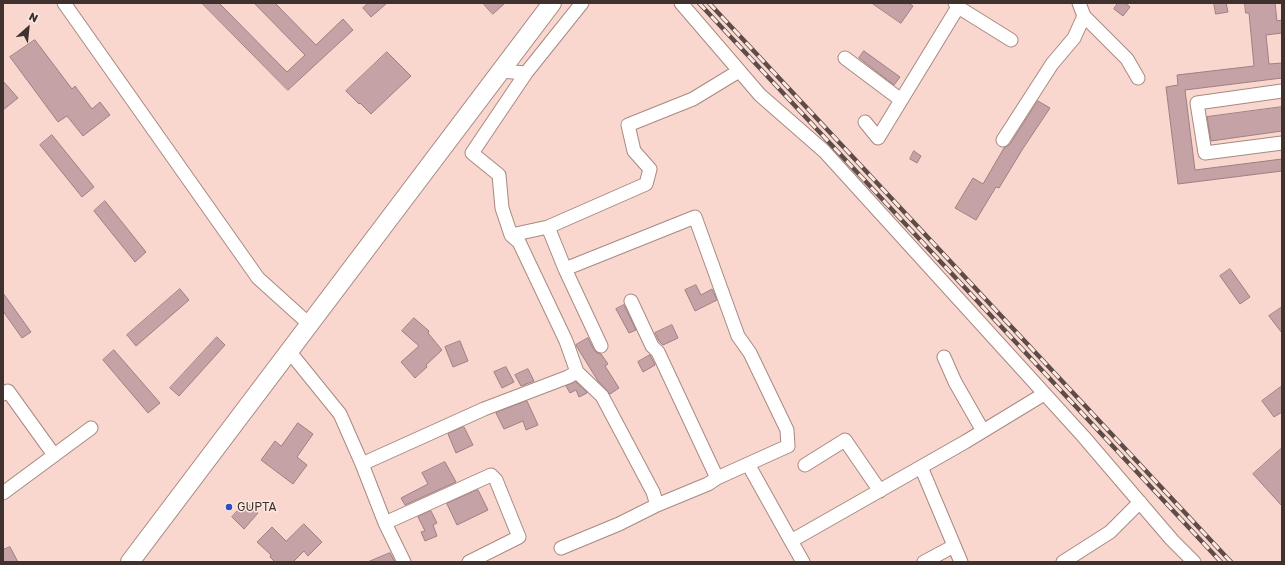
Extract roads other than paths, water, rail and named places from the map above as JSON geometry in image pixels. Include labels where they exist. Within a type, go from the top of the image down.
[{"type":"main road","points":[[130,562],[552,3]]},
{"type":"street","points":[[64,3],[258,278],[309,324]]},
{"type":"street","points":[[582,3],[526,73],[472,154],[499,175],[502,208],[511,235],[519,242],[566,341],[577,372],[602,396],[653,492],[657,505]]},
{"type":"street","points":[[681,3],[760,95],[824,151],[1044,394],[1172,540],[1194,562]]},
{"type":"street","points":[[1079,3],[1084,16],[1127,59],[1138,78]]},
{"type":"street","points":[[865,122],[878,138],[956,5],[1011,40]]},
{"type":"street","points":[[1003,140],[1052,64],[1074,38],[1084,16]]},
{"type":"street","points":[[845,58],[901,100]]},
{"type":"street","points":[[500,71],[526,73]]},
{"type":"street","points":[[511,235],[548,227],[646,184],[650,169],[634,151],[628,125],[693,99],[739,71]]},
{"type":"street","points":[[1282,91],[1197,103],[1205,152],[1282,143]]},
{"type":"street","points":[[561,548],[619,524],[657,505],[708,484],[717,478],[788,446],[787,430],[750,353],[738,336],[695,217],[565,269]]},
{"type":"street","points":[[548,227],[565,269],[601,346]]},
{"type":"street","points":[[631,301],[652,346],[658,352],[717,478]]},
{"type":"street","points":[[289,351],[340,414],[362,464],[385,523],[404,562]]},
{"type":"street","points":[[944,357],[955,382],[983,431]]},
{"type":"street","points":[[362,464],[484,409],[568,377],[577,372]]},
{"type":"street","points":[[3,394],[8,391],[54,455]]},
{"type":"street","points":[[791,541],[880,491],[1044,394]]},
{"type":"street","points":[[3,493],[90,428]]},
{"type":"street","points":[[805,465],[845,440],[880,491]]},
{"type":"street","points":[[748,464],[803,562]]},
{"type":"street","points":[[921,467],[961,562]]},
{"type":"street","points":[[385,523],[491,475],[496,480],[518,537],[469,562]]},
{"type":"street","points":[[1063,562],[1110,532],[1140,502]]},
{"type":"street","points":[[924,562],[954,546]]},
{"type":"railway","points":[[699,3],[1221,562]]},
{"type":"railway","points":[[709,3],[1231,562]]},
{"type":"place","name":"GUPTA","points":[[229,507]]}]
